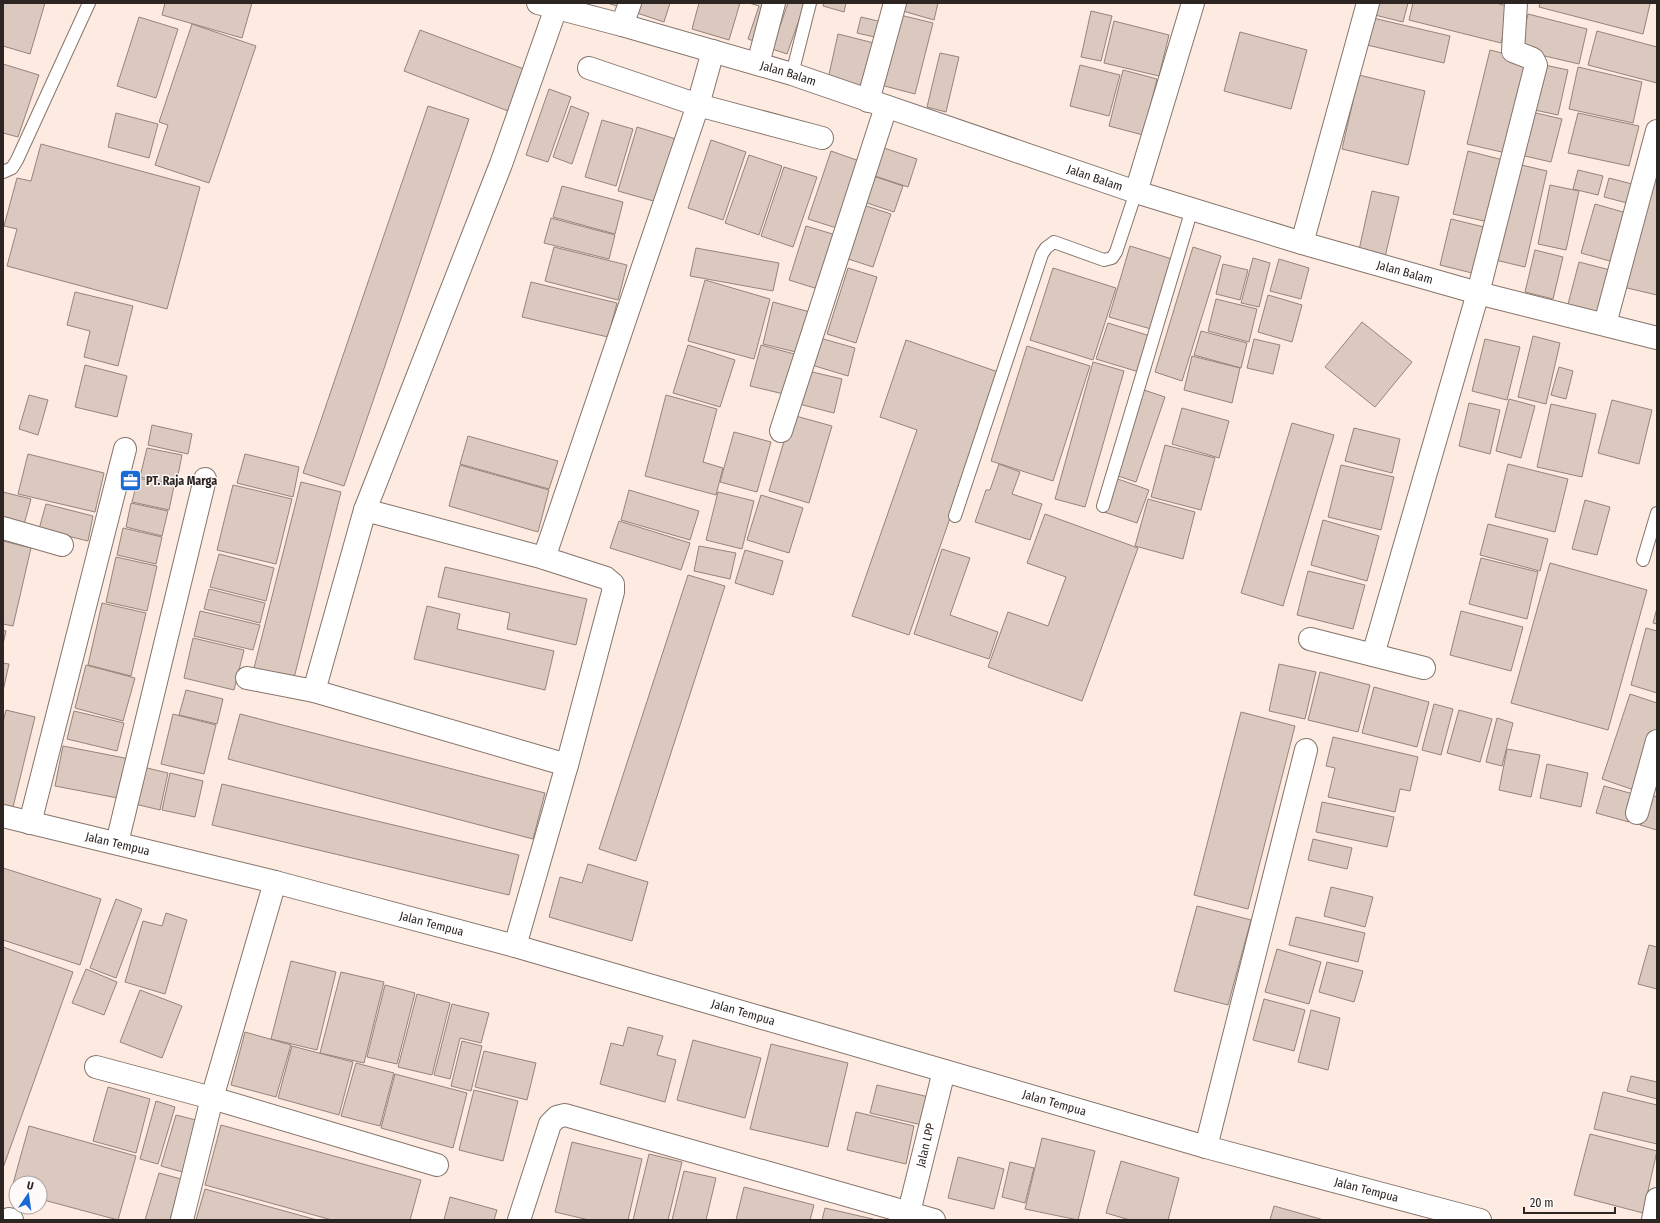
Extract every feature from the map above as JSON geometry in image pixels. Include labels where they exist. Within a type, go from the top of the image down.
[{"type":"street","points":[[622,25],[630,3]]},
{"type":"street","points":[[758,64],[774,3]]},
{"type":"street","points":[[781,431],[877,104],[895,3]]},
{"type":"street","points":[[1136,192],[1193,3]]},
{"type":"street","points":[[1302,243],[1368,3]]},
{"type":"street","points":[[1373,655],[1478,293],[1536,65],[1533,59],[1513,51],[1516,3]]},
{"type":"street","points":[[314,691],[365,510],[500,164],[547,6]]},
{"type":"street","name":"Jalan Balam","points":[[547,6],[622,25],[792,74],[1136,192],[1302,243],[1478,293],[1657,338]]},
{"type":"street","points":[[544,558],[698,105],[713,51]]},
{"type":"street","points":[[589,68],[698,105],[822,138]]},
{"type":"street","points":[[1605,324],[1657,131]]},
{"type":"street","points":[[30,823],[125,449]]},
{"type":"street","points":[[117,843],[205,479]]},
{"type":"street","points":[[365,510],[544,558],[606,578],[610,580],[614,588],[567,765],[515,946]]},
{"type":"street","points":[[3,528],[62,545]]},
{"type":"street","points":[[1310,639],[1424,668]]},
{"type":"street","points":[[247,678],[314,691],[567,765]]},
{"type":"street","points":[[1638,814],[1657,741]]},
{"type":"street","points":[[1206,1147],[1306,750]]},
{"type":"street","name":"Jalan Tempua","points":[[3,816],[275,882],[515,946],[1206,1147],[1480,1220]]},
{"type":"street","points":[[182,1220],[212,1098],[275,882]]},
{"type":"street","points":[[96,1067],[212,1098],[437,1165]]},
{"type":"street","name":"Jalan LPP","points":[[908,1217],[944,1071]]},
{"type":"street","points":[[520,1220],[550,1124],[557,1117],[565,1115],[908,1217],[934,1220]]},
{"type":"street","points":[[1653,1220],[1657,1199]]},
{"type":"lane","points":[[3,172],[12,168],[17,160],[89,3]]},
{"type":"lane","points":[[792,74],[810,3]]},
{"type":"lane","points":[[955,516],[1042,254],[1046,248],[1054,242],[1104,260],[1112,258],[1116,252],[1136,192]]},
{"type":"lane","points":[[1103,506],[1192,209]]},
{"type":"lane","points":[[1643,560],[1657,513]]},
{"type":"building","points":[[3,3],[45,3],[30,54],[3,46]]},
{"type":"building","points":[[165,3],[252,3],[242,38],[162,15]]},
{"type":"building","points":[[607,3],[621,3],[620,7]]},
{"type":"building","points":[[640,3],[670,3],[664,22],[637,13]]},
{"type":"building","points":[[699,3],[740,3],[729,40],[692,29]]},
{"type":"building","points":[[749,3],[773,3],[759,43],[748,39],[759,6]]},
{"type":"building","points":[[788,3],[805,3],[787,54],[772,49]]},
{"type":"building","points":[[824,3],[846,3],[844,12],[823,6]]},
{"type":"building","points":[[898,3],[938,3],[934,20],[896,9]]},
{"type":"building","points":[[1378,3],[1408,3],[1403,22],[1375,15]]},
{"type":"building","points":[[1413,3],[1496,3],[1510,7],[1501,43],[1409,20]]},
{"type":"building","points":[[1540,3],[1650,4],[1643,34],[1539,7]]},
{"type":"building","points":[[1091,11],[1112,16],[1101,61],[1081,57]]},
{"type":"building","points":[[896,14],[933,23],[915,94],[877,84]]},
{"type":"building","points":[[1528,14],[1587,29],[1579,64],[1519,50]]},
{"type":"building","points":[[139,17],[178,29],[156,98],[117,86]]},
{"type":"building","points":[[861,17],[882,22],[879,38],[857,33]]},
{"type":"building","points":[[1373,18],[1450,36],[1444,63],[1367,45]]},
{"type":"building","points":[[1114,21],[1169,35],[1159,76],[1104,63]]},
{"type":"building","points":[[192,24],[256,46],[209,183],[155,165],[168,125],[159,122]]},
{"type":"building","points":[[420,30],[524,69],[508,111],[404,71]]},
{"type":"building","points":[[1597,31],[1657,47],[1657,83],[1588,65]]},
{"type":"building","points":[[1240,32],[1307,50],[1291,109],[1224,91]]},
{"type":"building","points":[[838,34],[878,44],[867,88],[828,79]]},
{"type":"building","points":[[1490,50],[1529,60],[1506,153],[1467,144]]},
{"type":"building","points":[[940,53],[959,57],[946,112],[927,107]]},
{"type":"building","points":[[3,64],[39,75],[18,137],[3,133]]},
{"type":"building","points":[[1540,64],[1568,70],[1558,115],[1530,109]]},
{"type":"building","points":[[1080,65],[1120,75],[1109,116],[1070,106]]},
{"type":"building","points":[[1578,67],[1642,82],[1633,123],[1569,109]]},
{"type":"building","points":[[1123,70],[1157,79],[1143,135],[1109,126]]},
{"type":"building","points":[[1359,75],[1425,91],[1408,165],[1342,149]]},
{"type":"building","points":[[549,89],[571,97],[548,162],[526,155]]},
{"type":"building","points":[[428,106],[469,119],[344,486],[303,473]]},
{"type":"building","points":[[571,106],[589,113],[572,164],[553,157]]},
{"type":"building","points":[[1527,111],[1562,119],[1551,162],[1516,154]]},
{"type":"building","points":[[116,113],[158,124],[149,158],[108,147]]},
{"type":"building","points":[[1578,113],[1639,126],[1629,166],[1568,153]]},
{"type":"building","points":[[602,120],[633,129],[616,186],[585,177]]},
{"type":"building","points":[[637,127],[676,139],[657,202],[618,191]]},
{"type":"building","points":[[711,140],[746,152],[723,220],[688,208]]},
{"type":"building","points":[[41,144],[200,187],[167,309],[7,266],[17,229],[4,226],[17,178],[31,181]]},
{"type":"building","points":[[878,146],[917,159],[908,187],[869,174]]},
{"type":"building","points":[[831,151],[865,163],[843,230],[808,219]]},
{"type":"building","points":[[1468,151],[1507,161],[1493,223],[1453,214]]},
{"type":"building","points":[[749,155],[782,166],[759,235],[725,223]]},
{"type":"building","points":[[1513,163],[1547,171],[1525,267],[1491,259]]},
{"type":"building","points":[[784,167],[817,177],[793,247],[761,236]]},
{"type":"building","points":[[1578,170],[1603,176],[1598,195],[1573,189]]},
{"type":"building","points":[[867,174],[903,186],[894,212],[858,200]]},
{"type":"building","points":[[1648,175],[1657,177],[1657,295],[1623,287]]},
{"type":"building","points":[[1609,178],[1636,185],[1631,204],[1604,197]]},
{"type":"building","points":[[1550,185],[1579,191],[1566,250],[1538,244]]},
{"type":"building","points":[[562,186],[623,202],[615,234],[553,217]]},
{"type":"building","points":[[1372,191],[1399,197],[1385,257],[1359,250]]},
{"type":"building","points":[[857,203],[891,214],[873,267],[839,256]]},
{"type":"building","points":[[1595,204],[1630,214],[1617,263],[1581,253]]},
{"type":"building","points":[[551,218],[615,235],[609,259],[544,243]]},
{"type":"building","points":[[1451,219],[1492,229],[1480,275],[1440,265]]},
{"type":"building","points":[[806,226],[839,236],[821,290],[789,280]]},
{"type":"building","points":[[1130,246],[1172,259],[1151,329],[1109,317]]},
{"type":"building","points":[[554,247],[627,265],[618,300],[545,281]]},
{"type":"building","points":[[1193,247],[1221,256],[1182,381],[1155,372]]},
{"type":"building","points":[[696,248],[779,263],[773,291],[690,276]]},
{"type":"building","points":[[1535,250],[1563,257],[1553,299],[1525,292]]},
{"type":"building","points":[[1253,258],[1270,263],[1259,307],[1241,303]]},
{"type":"building","points":[[1279,259],[1309,268],[1301,299],[1270,291]]},
{"type":"building","points":[[1579,262],[1614,271],[1602,317],[1567,308]]},
{"type":"building","points":[[1223,264],[1248,270],[1240,300],[1216,294]]},
{"type":"building","points":[[848,268],[877,277],[856,343],[827,334]]},
{"type":"building","points":[[1053,268],[1116,288],[1093,360],[1030,340]]},
{"type":"building","points":[[705,280],[770,299],[754,359],[688,341]]},
{"type":"building","points":[[531,282],[617,303],[608,337],[522,317]]},
{"type":"building","points":[[75,292],[133,306],[118,366],[84,357],[90,331],[67,325]]},
{"type":"building","points":[[1268,295],[1302,305],[1292,342],[1258,332]]},
{"type":"building","points":[[1216,299],[1257,309],[1249,342],[1208,331]]},
{"type":"building","points":[[773,302],[810,312],[800,353],[763,344]]},
{"type":"building","points":[[1362,322],[1412,362],[1375,407],[1325,367]]},
{"type":"building","points":[[1108,323],[1150,336],[1139,372],[1096,359]]},
{"type":"building","points":[[1201,331],[1247,343],[1241,368],[1194,355]]},
{"type":"building","points":[[813,336],[855,348],[848,376],[805,363]]},
{"type":"building","points":[[1533,336],[1560,343],[1546,404],[1518,397]]},
{"type":"building","points":[[1254,339],[1280,345],[1273,374],[1247,368]]},
{"type":"building","points":[[1485,339],[1520,347],[1507,400],[1472,391]]},
{"type":"building","points":[[906,340],[1001,373],[909,635],[852,616],[917,430],[880,417]]},
{"type":"building","points":[[688,345],[735,360],[720,407],[673,393]]},
{"type":"building","points":[[761,345],[798,355],[788,395],[750,386]]},
{"type":"building","points":[[1027,346],[1090,366],[1053,481],[991,461]]},
{"type":"building","points":[[1192,356],[1240,368],[1232,403],[1184,390]]},
{"type":"building","points":[[1093,362],[1124,371],[1085,507],[1055,499]]},
{"type":"building","points":[[85,365],[127,376],[117,417],[75,407]]},
{"type":"building","points":[[1559,367],[1573,371],[1566,399],[1551,395]]},
{"type":"building","points":[[804,370],[842,379],[834,413],[795,403]]},
{"type":"building","points":[[1144,390],[1165,397],[1136,482],[1115,475]]},
{"type":"building","points":[[29,395],[48,400],[38,435],[19,429]]},
{"type":"building","points":[[666,395],[717,409],[703,462],[723,468],[716,495],[645,476]]},
{"type":"building","points":[[1509,399],[1535,406],[1521,458],[1496,451]]},
{"type":"building","points":[[1612,400],[1652,410],[1639,464],[1598,453]]},
{"type":"building","points":[[1469,403],[1500,410],[1490,454],[1459,446]]},
{"type":"building","points":[[1551,404],[1596,414],[1582,477],[1537,467]]},
{"type":"building","points":[[1182,408],[1229,421],[1219,458],[1172,444]]},
{"type":"building","points":[[792,415],[832,426],[809,503],[769,491]]},
{"type":"building","points":[[1292,423],[1334,435],[1283,606],[1241,593]]},
{"type":"building","points":[[152,425],[192,434],[188,454],[148,445]]},
{"type":"building","points":[[1354,428],[1400,439],[1392,473],[1345,461]]},
{"type":"building","points":[[734,432],[771,442],[757,492],[720,482]]},
{"type":"building","points":[[468,436],[558,461],[549,489],[460,464]]},
{"type":"building","points":[[1165,445],[1215,458],[1201,510],[1151,497]]},
{"type":"building","points":[[147,448],[182,455],[176,485],[140,477]]},
{"type":"building","points":[[28,454],[104,473],[95,512],[18,494]]},
{"type":"building","points":[[245,454],[299,467],[293,497],[237,483]]},
{"type":"building","points":[[999,464],[1020,472],[1012,494],[1042,504],[1030,540],[975,522],[986,490],[990,490]]},
{"type":"building","points":[[1508,464],[1568,479],[1555,532],[1495,517]]},
{"type":"building","points":[[460,465],[549,490],[538,532],[449,506]]},
{"type":"building","points":[[1341,465],[1394,477],[1381,530],[1328,517]]},
{"type":"building","points":[[138,478],[174,486],[169,510],[132,502]]},
{"type":"building","points":[[1115,478],[1149,490],[1137,523],[1104,512]]},
{"type":"building","points":[[301,482],[341,492],[294,678],[254,668]]},
{"type":"building","points":[[233,485],[292,499],[276,564],[217,550]]},
{"type":"building","points":[[629,490],[699,511],[690,540],[621,520]]},
{"type":"building","points":[[3,492],[31,499],[23,528],[3,523]]},
{"type":"building","points":[[718,492],[754,501],[742,549],[706,540]]},
{"type":"building","points":[[761,495],[803,508],[789,553],[747,540]]},
{"type":"building","points":[[1148,499],[1195,512],[1183,559],[1135,546]]},
{"type":"building","points":[[1585,500],[1610,507],[1597,555],[1572,549]]},
{"type":"building","points":[[131,503],[168,511],[162,536],[126,527]]},
{"type":"building","points":[[46,504],[93,516],[88,541],[39,529]]},
{"type":"building","points":[[1045,514],[1138,548],[1082,701],[988,667],[1008,612],[1048,626],[1066,577],[1027,563]]},
{"type":"building","points":[[1323,520],[1379,536],[1367,581],[1311,565]]},
{"type":"building","points":[[619,521],[690,543],[681,570],[610,548]]},
{"type":"building","points":[[1488,524],[1548,539],[1540,571],[1480,555]]},
{"type":"building","points":[[123,528],[162,537],[156,564],[117,555]]},
{"type":"building","points":[[3,541],[31,548],[13,626],[3,624]]},
{"type":"building","points":[[699,546],[736,553],[730,579],[694,571]]},
{"type":"building","points":[[942,549],[970,558],[950,615],[998,632],[989,659],[914,634]]},
{"type":"building","points":[[745,550],[783,561],[773,595],[735,583]]},
{"type":"building","points":[[219,554],[274,568],[266,601],[210,587]]},
{"type":"building","points":[[116,557],[157,566],[147,611],[106,602]]},
{"type":"building","points":[[1481,558],[1538,572],[1527,619],[1469,604]]},
{"type":"building","points":[[1550,563],[1647,590],[1608,730],[1511,703]]},
{"type":"building","points":[[445,567],[587,599],[576,645],[507,629],[510,613],[438,597]]},
{"type":"building","points":[[1308,571],[1365,585],[1353,629],[1297,615]]},
{"type":"building","points":[[688,575],[725,586],[636,861],[599,849]]},
{"type":"building","points":[[209,589],[265,603],[260,623],[204,609]]},
{"type":"building","points":[[102,603],[146,613],[131,676],[88,665]]},
{"type":"building","points":[[427,606],[460,614],[457,629],[554,651],[545,690],[414,659]]},
{"type":"building","points":[[1657,608],[1657,624],[1653,623]]},
{"type":"building","points":[[200,611],[260,625],[253,650],[194,636]]},
{"type":"building","points":[[1461,611],[1523,627],[1511,671],[1450,655]]},
{"type":"building","points":[[1646,628],[1657,631],[1657,693],[1631,685]]},
{"type":"building","points":[[3,630],[6,631],[3,644]]},
{"type":"building","points":[[193,638],[244,650],[234,690],[184,678]]},
{"type":"building","points":[[3,663],[9,664],[3,691]]},
{"type":"building","points":[[1279,664],[1316,672],[1305,719],[1269,711]]},
{"type":"building","points":[[86,665],[135,678],[123,721],[75,708]]},
{"type":"building","points":[[1320,672],[1370,685],[1358,732],[1308,720]]},
{"type":"building","points":[[1374,687],[1429,702],[1417,747],[1362,733]]},
{"type":"building","points":[[186,690],[223,699],[217,724],[179,715]]},
{"type":"building","points":[[1630,694],[1657,703],[1657,730],[1637,791],[1602,779]]},
{"type":"building","points":[[1434,704],[1453,709],[1441,755],[1422,750]]},
{"type":"building","points":[[6,710],[35,717],[13,807],[3,805],[3,722]]},
{"type":"building","points":[[1459,710],[1492,719],[1480,762],[1447,753]]},
{"type":"building","points":[[74,711],[124,723],[117,751],[67,739]]},
{"type":"building","points":[[1241,712],[1295,726],[1248,909],[1194,895]]},
{"type":"building","points":[[173,714],[216,725],[204,774],[161,764]]},
{"type":"building","points":[[240,714],[545,793],[533,839],[228,759]]},
{"type":"building","points":[[1497,718],[1513,723],[1502,766],[1486,762]]},
{"type":"building","points":[[1333,737],[1418,757],[1410,791],[1400,789],[1395,812],[1328,797],[1335,768],[1326,766]]},
{"type":"building","points":[[63,746],[130,759],[123,799],[55,786]]},
{"type":"building","points":[[1507,749],[1540,755],[1531,797],[1499,790]]},
{"type":"building","points":[[1547,764],[1588,773],[1581,807],[1540,798]]},
{"type":"building","points":[[143,767],[168,773],[160,810],[135,804]]},
{"type":"building","points":[[170,773],[203,781],[195,817],[162,810]]},
{"type":"building","points":[[222,784],[519,855],[509,895],[212,825]]},
{"type":"building","points":[[1604,786],[1637,795],[1629,822],[1596,813]]},
{"type":"building","points":[[1649,794],[1657,797],[1657,830],[1640,825]]},
{"type":"building","points":[[1322,802],[1394,817],[1387,847],[1316,832]]},
{"type":"building","points":[[1313,839],[1352,848],[1347,869],[1308,860]]},
{"type":"building","points":[[588,864],[648,882],[632,941],[549,917],[560,877],[582,883]]},
{"type":"building","points":[[3,868],[101,899],[80,965],[3,940]]},
{"type":"building","points":[[1331,887],[1373,897],[1365,927],[1324,916]]},
{"type":"building","points":[[116,899],[142,909],[116,978],[90,968]]},
{"type":"building","points":[[1197,906],[1251,920],[1228,1005],[1174,991]]},
{"type":"building","points":[[166,913],[187,920],[165,994],[125,982],[143,921],[162,926]]},
{"type":"building","points":[[1296,917],[1365,933],[1358,962],[1289,945]]},
{"type":"building","points":[[1649,945],[1657,947],[1657,989],[1638,984]]},
{"type":"building","points":[[3,947],[73,972],[3,1168]]},
{"type":"building","points":[[1277,949],[1321,962],[1309,1004],[1265,992]]},
{"type":"building","points":[[291,961],[336,972],[317,1050],[271,1039]]},
{"type":"building","points":[[1327,962],[1363,971],[1354,1002],[1319,992]]},
{"type":"building","points":[[86,969],[117,982],[104,1015],[72,1003]]},
{"type":"building","points":[[341,972],[384,982],[364,1063],[320,1053]]},
{"type":"building","points":[[385,985],[415,993],[397,1064],[367,1057]]},
{"type":"building","points":[[140,990],[182,1006],[162,1058],[120,1042]]},
{"type":"building","points":[[417,994],[450,1003],[432,1075],[398,1067]]},
{"type":"building","points":[[1264,999],[1305,1010],[1294,1051],[1253,1040]]},
{"type":"building","points":[[452,1004],[489,1013],[481,1043],[460,1038],[450,1079],[434,1075]]},
{"type":"building","points":[[1311,1010],[1340,1018],[1328,1070],[1298,1062]]},
{"type":"building","points":[[628,1027],[663,1036],[657,1055],[676,1060],[665,1102],[600,1084],[611,1043],[623,1046]]},
{"type":"building","points":[[245,1032],[291,1045],[276,1097],[231,1085]]},
{"type":"building","points":[[693,1040],[761,1058],[745,1118],[677,1100]]},
{"type":"building","points":[[462,1041],[482,1046],[471,1091],[451,1086]]},
{"type":"building","points":[[771,1044],[848,1063],[828,1147],[750,1129]]},
{"type":"building","points":[[292,1046],[353,1062],[339,1115],[278,1098]]},
{"type":"building","points":[[484,1051],[536,1063],[527,1100],[475,1087]]},
{"type":"building","points":[[356,1063],[394,1073],[380,1126],[341,1116]]},
{"type":"building","points":[[395,1074],[467,1093],[453,1148],[381,1128]]},
{"type":"building","points":[[1631,1076],[1657,1082],[1657,1099],[1627,1091]]},
{"type":"building","points":[[877,1085],[929,1097],[922,1125],[870,1113]]},
{"type":"building","points":[[108,1087],[150,1099],[136,1153],[93,1141]]},
{"type":"building","points":[[474,1090],[518,1101],[503,1161],[459,1150]]},
{"type":"building","points":[[1603,1092],[1657,1105],[1657,1144],[1594,1129]]},
{"type":"building","points":[[156,1101],[175,1107],[158,1164],[140,1159]]},
{"type":"building","points":[[856,1112],[914,1126],[906,1164],[847,1150]]},
{"type":"building","points":[[176,1115],[200,1121],[186,1173],[161,1166]]},
{"type":"building","points":[[221,1125],[421,1180],[410,1220],[332,1220],[205,1185]]},
{"type":"building","points":[[29,1126],[136,1156],[118,1220],[48,1201],[48,1175],[15,1175]]},
{"type":"building","points":[[1590,1134],[1657,1151],[1643,1213],[1574,1195]]},
{"type":"building","points":[[1042,1138],[1095,1151],[1078,1220],[1025,1209]]},
{"type":"building","points":[[572,1142],[642,1159],[628,1220],[589,1220],[555,1212]]},
{"type":"building","points":[[649,1154],[682,1162],[668,1220],[633,1220]]},
{"type":"building","points":[[958,1157],[1004,1169],[994,1209],[948,1198]]},
{"type":"building","points":[[1121,1161],[1179,1178],[1168,1220],[1130,1220],[1106,1213]]},
{"type":"building","points":[[1010,1162],[1034,1168],[1025,1203],[1002,1197]]},
{"type":"building","points":[[684,1171],[716,1178],[706,1220],[672,1220]]},
{"type":"building","points":[[159,1173],[181,1179],[170,1220],[145,1220]]},
{"type":"building","points":[[744,1187],[814,1205],[810,1220],[736,1220]]},
{"type":"building","points":[[205,1189],[317,1220],[196,1220]]},
{"type":"building","points":[[450,1197],[497,1210],[494,1220],[444,1220]]},
{"type":"building","points":[[1274,1206],[1324,1220],[1270,1220]]},
{"type":"building","points":[[825,1208],[877,1220],[822,1220]]},
{"type":"place","name":"PT. Raja Marga","points":[[130,481]]}]
